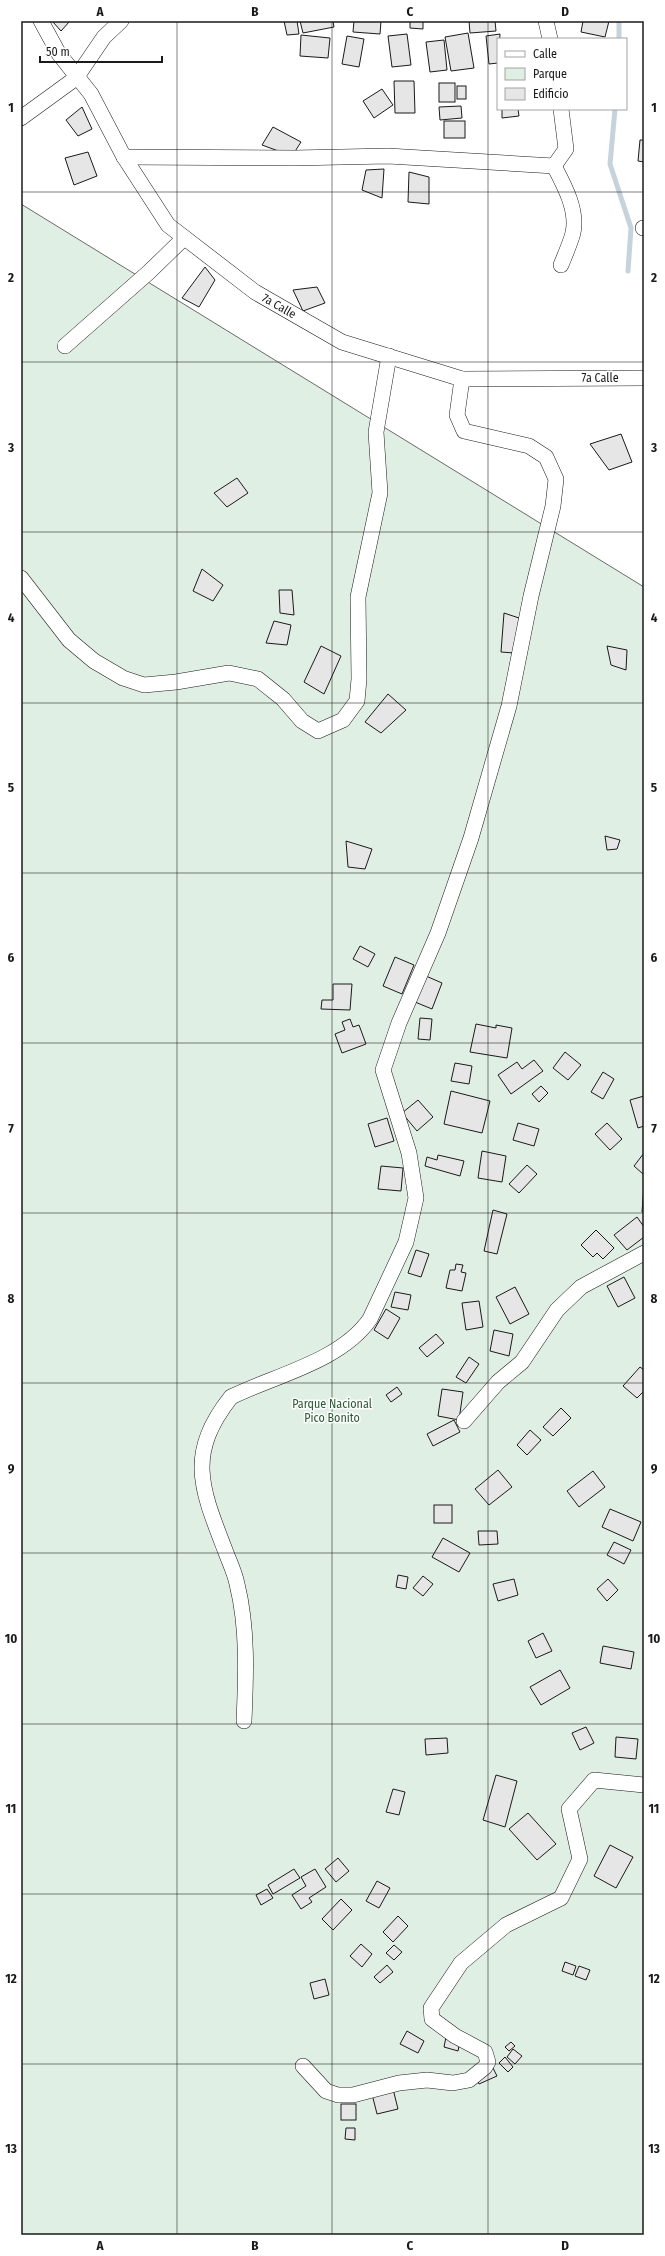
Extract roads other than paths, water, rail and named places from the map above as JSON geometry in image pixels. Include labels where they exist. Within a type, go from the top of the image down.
[{"type":"street","name":"7a Calle","points":[[42,21],[59,54],[76,78],[91,94],[124,157],[168,225],[262,296],[342,342],[462,379],[644,378]]},
{"type":"street","points":[[21,118],[76,78],[104,37],[121,21]]},
{"type":"street","points":[[546,21],[550,38]]},
{"type":"street","points":[[554,166],[566,149],[562,110]]},
{"type":"street","points":[[124,157],[294,158],[388,156],[554,166]]},
{"type":"street","points":[[554,166],[564,186],[572,209],[573,232],[561,265]]},
{"type":"street","points":[[65,346],[149,272],[184,238]]},
{"type":"street","points":[[21,578],[69,640],[94,661],[123,678],[144,685],[176,682],[229,673],[258,679],[283,699],[302,721],[318,731],[343,720],[357,701],[359,679],[358,597],[380,493],[376,432],[389,356]]},
{"type":"street","points":[[244,1721],[246,1680],[244,1634],[237,1584],[206,1496],[201,1469],[204,1444],[221,1410],[231,1397],[328,1355],[363,1329],[370,1319],[406,1242],[416,1198],[409,1153],[383,1070],[400,1022],[438,933],[471,838],[509,706],[531,596],[553,506],[556,479],[546,457],[529,446],[464,431],[457,415],[462,379]]},
{"type":"street","points":[[464,1421],[498,1382],[522,1362],[557,1310],[581,1288],[644,1253]]},
{"type":"street","points":[[303,2066],[326,2092],[338,2095],[353,2095],[399,2083],[427,2080],[453,2083],[469,2080],[485,2067],[488,2062],[485,2052],[441,2027],[432,2019],[431,2008],[462,1963],[500,1930],[562,1898],[580,1859],[569,1809],[594,1780],[644,1785]]},
{"type":"waterway","points":[[619,21],[619,38]]},
{"type":"waterway","points":[[615,110],[610,164],[631,228],[628,271]]},
{"type":"park label","name":"Parque Nacional Pico Bonito","points":[[332,1411]]}]
